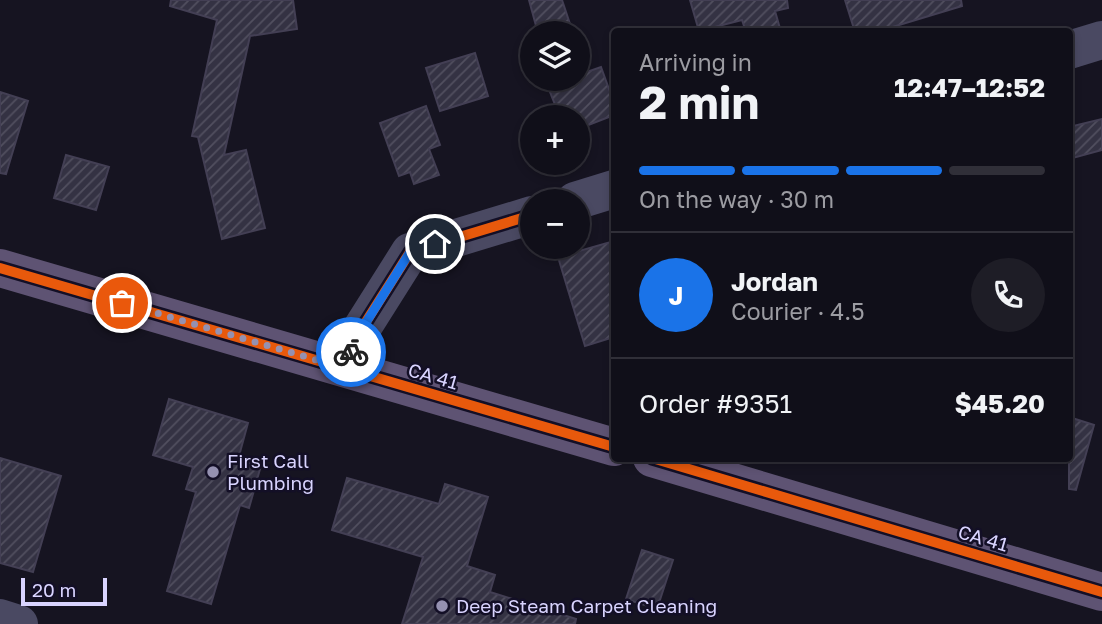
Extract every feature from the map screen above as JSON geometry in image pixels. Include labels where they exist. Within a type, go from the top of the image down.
[{"type":"main road","name":"CA 41","points":[[0,268],[611,446]]},
{"type":"main road","name":"CA 41","points":[[665,462],[1102,592]]},
{"type":"street","points":[[1073,49],[1102,40]]},
{"type":"street","points":[[590,196],[611,190]]},
{"type":"street","points":[[344,368],[357,337],[410,252],[520,219]]},
{"type":"street","points":[[0,618],[19,624]]},
{"type":"building","points":[[171,0],[293,0],[297,29],[250,36],[224,155],[246,150],[265,228],[222,239],[198,137],[192,136],[217,20],[170,6]]},
{"type":"building","points":[[529,0],[562,0],[569,21],[535,21]]},
{"type":"building","points":[[690,0],[787,0],[788,8],[775,11],[780,28],[745,28],[742,20],[711,28],[698,28]]},
{"type":"building","points":[[845,0],[961,0],[962,6],[889,28],[854,28]]},
{"type":"building","points":[[475,53],[488,96],[440,111],[426,68]]},
{"type":"building","points":[[601,67],[611,95],[611,116],[590,124],[590,105],[555,105],[550,91],[590,91],[590,71]]},
{"type":"building","points":[[0,92],[28,101],[6,174],[0,173]]},
{"type":"building","points":[[426,106],[440,145],[429,149],[439,175],[414,184],[410,172],[399,176],[380,123]]},
{"type":"building","points":[[1102,119],[1102,150],[1073,158],[1073,126]]},
{"type":"building","points":[[66,155],[109,167],[96,210],[54,198]]},
{"type":"building","points":[[611,242],[611,338],[585,346],[559,259],[590,259],[590,248]]},
{"type":"building","points":[[169,399],[248,423],[239,456],[262,462],[249,508],[240,505],[211,604],[167,591],[196,492],[186,489],[193,467],[153,455]]},
{"type":"building","points":[[1073,418],[1094,425],[1076,490],[1069,489],[1069,462],[1073,462]]},
{"type":"building","points":[[0,458],[61,476],[33,572],[0,563]]},
{"type":"building","points":[[347,478],[439,504],[445,484],[488,497],[467,566],[495,575],[490,592],[576,619],[575,624],[402,624],[423,557],[332,530]]},
{"type":"building","points":[[642,550],[673,560],[657,609],[626,599]]},
{"type":"cycle path","points":[[344,367],[357,336],[410,252],[520,219]]},
{"type":"cycle path","points":[[0,268],[611,446]]},
{"type":"cycle path","points":[[665,462],[1102,592]]},
{"type":"way so far","points":[[122,303],[344,368],[351,352]]},
{"type":"place","name":"First Call Plumbing","points":[[213,472]]},
{"type":"place","name":"Deep Steam Carpet Cleaning","points":[[442,606]]},
{"type":"route","points":[[351,352],[357,337],[410,252],[435,244]]}]
